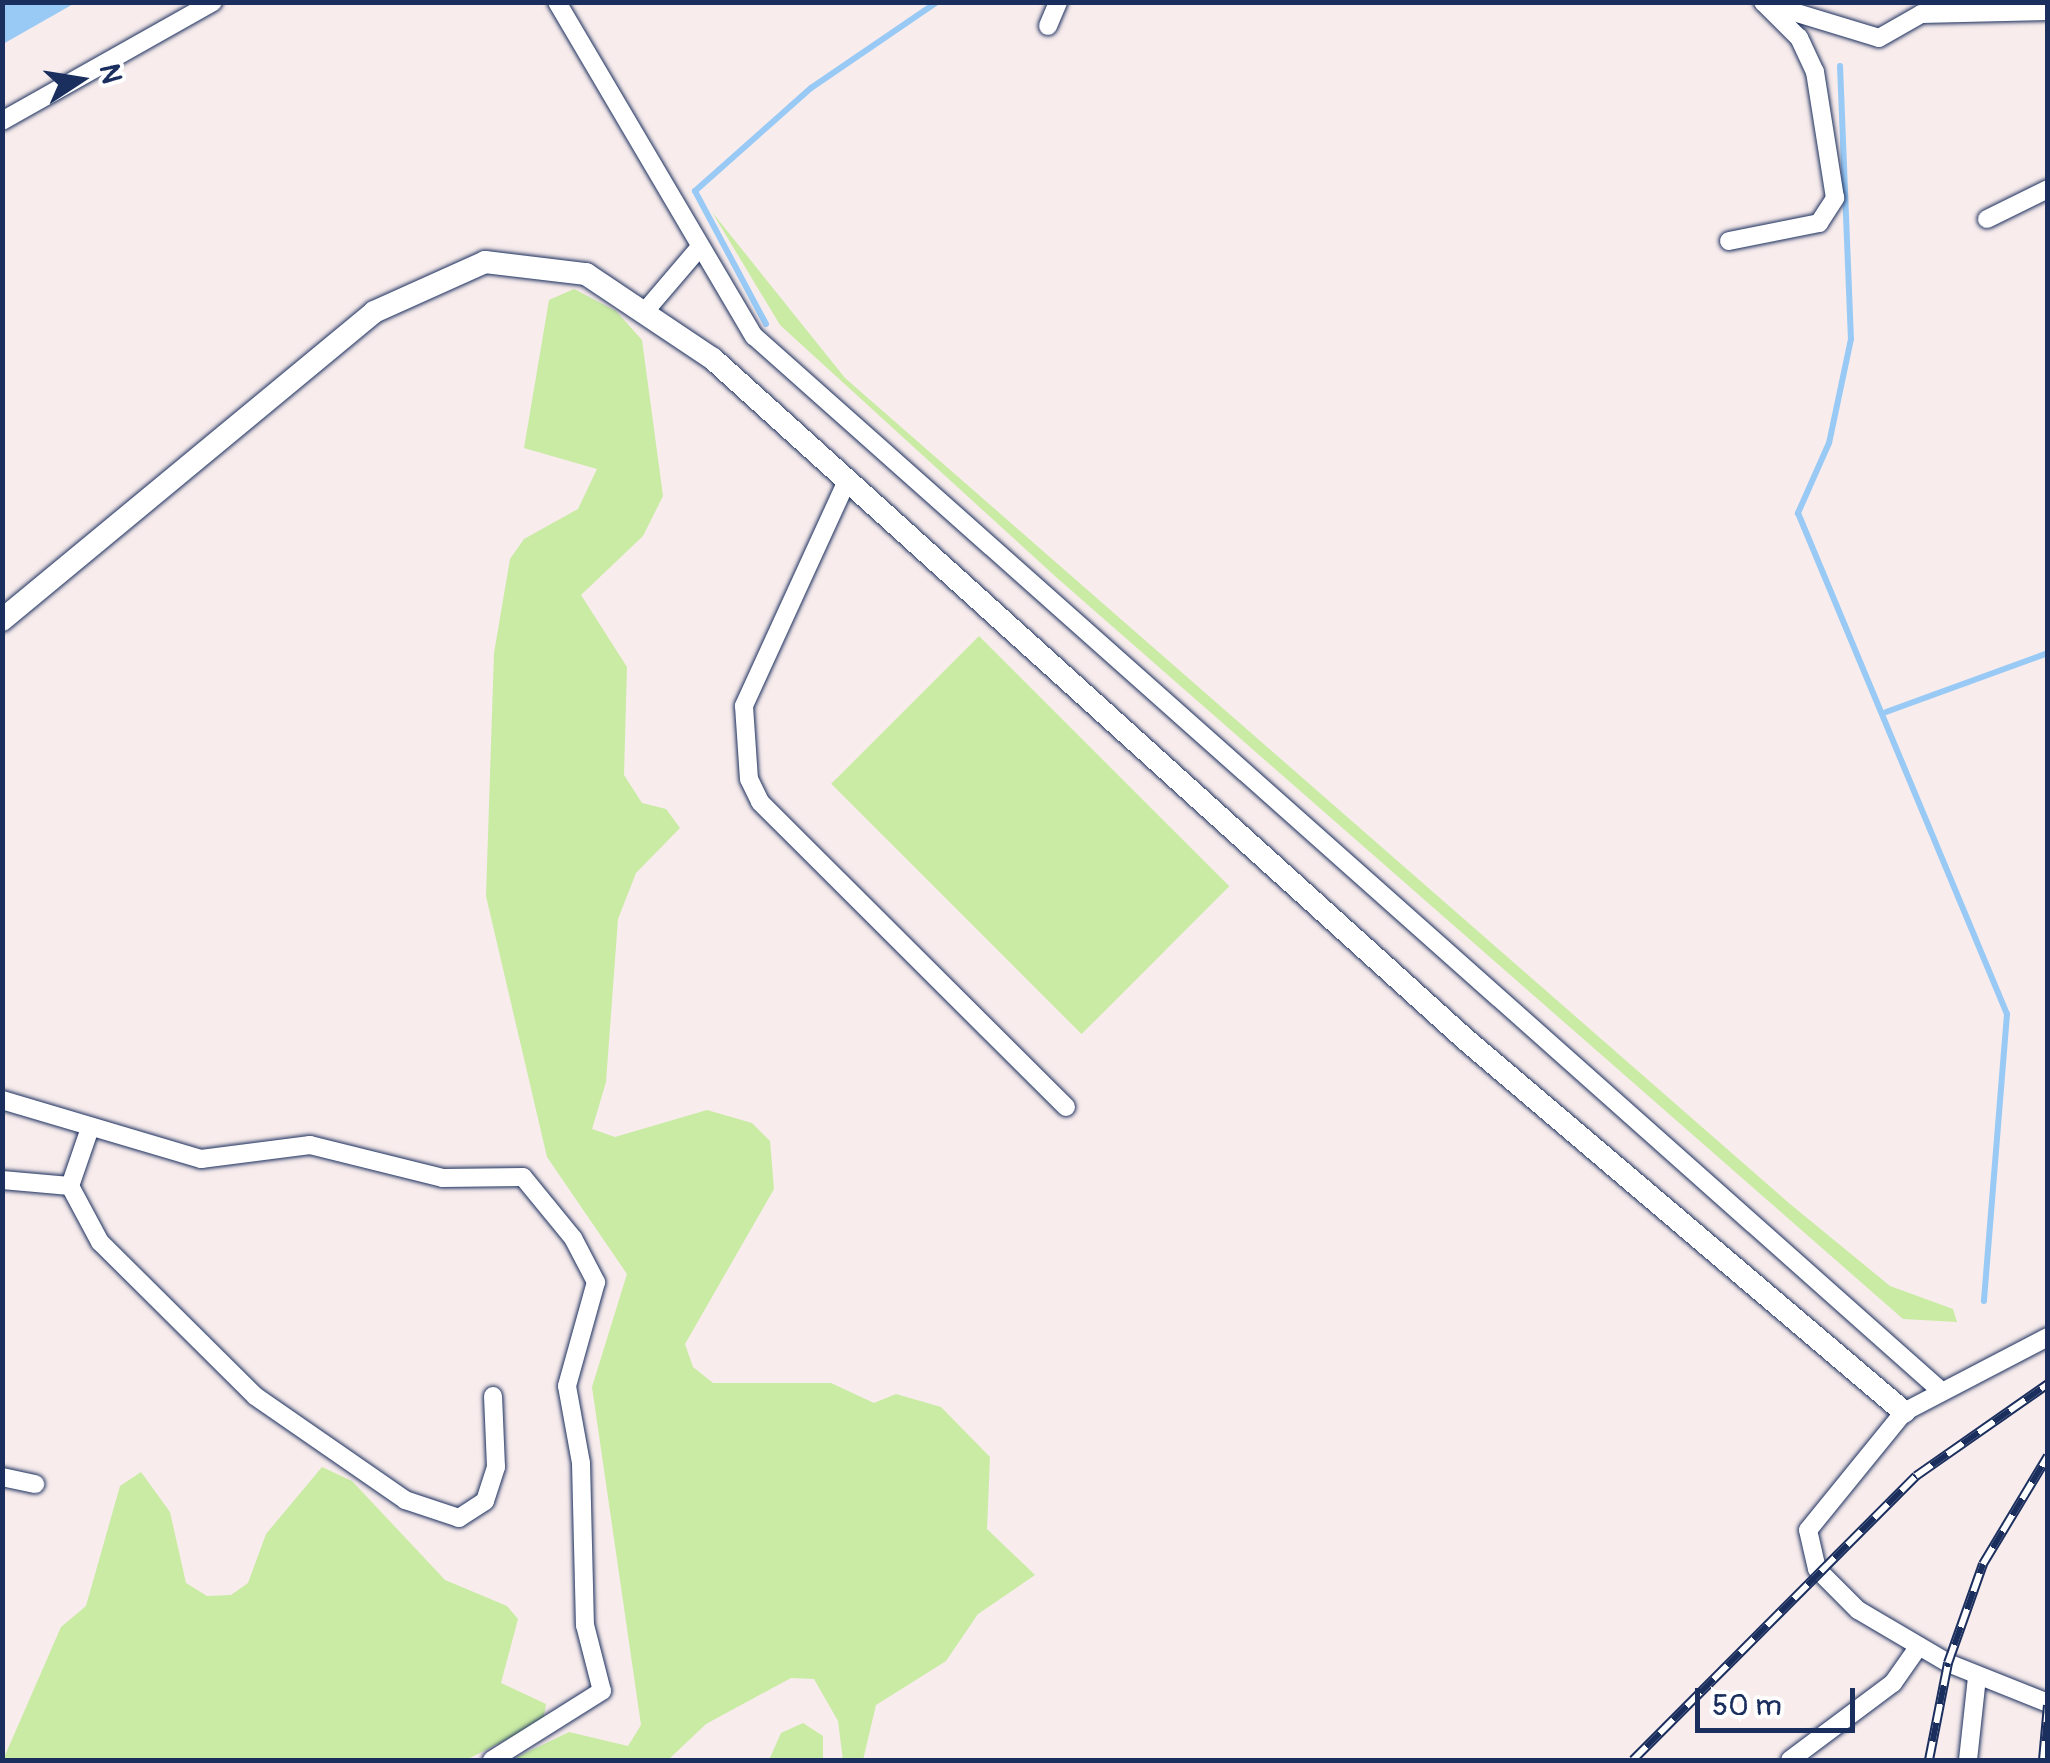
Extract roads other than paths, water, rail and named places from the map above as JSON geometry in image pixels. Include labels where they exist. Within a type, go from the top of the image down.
[{"type":"street","points":[[2,121],[213,2]]},
{"type":"street","points":[[557,2],[754,336],[1942,1392]]},
{"type":"street","points":[[1048,26],[1058,2]]},
{"type":"street","points":[[1763,2],[1862,38],[1921,14],[2048,11]]},
{"type":"street","points":[[1729,241],[1819,224],[1835,198],[1815,72],[1799,38],[1763,2]]},
{"type":"street","points":[[1988,219],[2048,189]]},
{"type":"street","points":[[647,309],[700,247]]},
{"type":"street","points":[[2,620],[374,312],[428,281],[484,262],[542,262],[647,309],[1465,1039],[1904,1412]]},
{"type":"street","points":[[845,485],[744,706],[750,779],[760,802],[1066,1107]]},
{"type":"street","points":[[2,1100],[202,1159],[310,1145],[442,1178],[523,1177],[591,1264],[593,1300],[567,1386],[581,1463],[585,1624],[602,1691],[492,1760]]},
{"type":"street","points":[[90,1128],[70,1186],[100,1242],[256,1396],[433,1515],[458,1518],[485,1501],[496,1466],[493,1396]]},
{"type":"street","points":[[2,1180],[70,1186]]},
{"type":"street","points":[[2048,1337],[1904,1412],[1808,1530],[1817,1569],[1858,1610],[1977,1677],[2048,1703]]},
{"type":"street","points":[[2,1477],[35,1484]]},
{"type":"street","points":[[1790,1760],[1893,1683],[1920,1646]]},
{"type":"street","points":[[1968,1760],[1977,1677]]},
{"type":"water","points":[[3,2],[75,2],[75,3],[3,44]]},
{"type":"waterway","points":[[766,324],[695,191],[811,88],[937,2]]},
{"type":"waterway","points":[[1840,66],[1851,339],[1829,443],[1798,513],[2007,1014],[1984,1301]]},
{"type":"waterway","points":[[1886,712],[2048,653]]},
{"type":"railway","points":[[1633,1760],[1916,1476],[2048,1384]]},
{"type":"railway","points":[[1929,1760],[1948,1663],[1983,1564],[2048,1456]]},
{"type":"railway","points":[[2043,1760],[2048,1705]]}]
